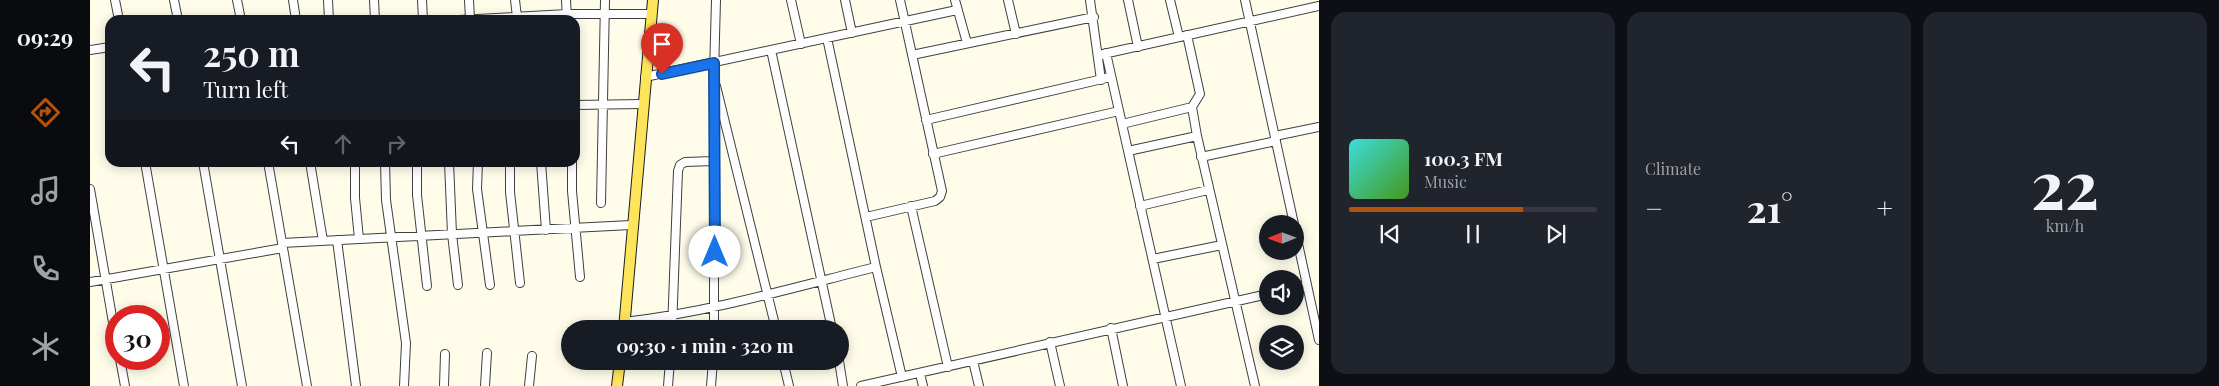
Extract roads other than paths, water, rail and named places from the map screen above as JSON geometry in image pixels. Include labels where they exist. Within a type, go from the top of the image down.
[{"type":"main road","points":[[624,320],[631,225],[653,0]]},
{"type":"main road","points":[[617,386],[619,370]]},
{"type":"street","points":[[115,0],[118,15]]},
{"type":"street","points":[[174,0],[177,15]]},
{"type":"street","points":[[237,0],[240,15]]},
{"type":"street","points":[[293,0],[295,15]]},
{"type":"street","points":[[328,0],[329,15]]},
{"type":"street","points":[[374,0],[375,15]]},
{"type":"street","points":[[422,0],[423,15]]},
{"type":"street","points":[[469,0],[474,15]]},
{"type":"street","points":[[512,15],[516,0]]},
{"type":"street","points":[[566,0],[567,15]]},
{"type":"street","points":[[601,203],[605,0]]},
{"type":"street","points":[[714,320],[714,63],[716,0]]},
{"type":"street","points":[[791,0],[801,44]]},
{"type":"street","points":[[845,0],[852,33]]},
{"type":"street","points":[[866,217],[935,201],[940,197],[942,191],[900,0]]},
{"type":"street","points":[[955,0],[967,43]]},
{"type":"street","points":[[1008,0],[1016,34]]},
{"type":"street","points":[[1090,0],[1103,54],[1111,77],[1181,386]]},
{"type":"street","points":[[1128,0],[1138,47]]},
{"type":"street","points":[[1170,0],[1200,94],[1192,108],[1197,136],[1255,386]]},
{"type":"street","points":[[1245,0],[1292,215]]},
{"type":"street","points":[[1304,0],[1306,9]]},
{"type":"street","points":[[1103,54],[1319,6]]},
{"type":"street","points":[[645,77],[957,10]]},
{"type":"street","points":[[580,16],[651,14]]},
{"type":"street","points":[[912,56],[1094,17]]},
{"type":"street","points":[[826,38],[902,377]]},
{"type":"street","points":[[90,50],[105,48]]},
{"type":"street","points":[[771,50],[830,320]]},
{"type":"street","points":[[1101,80],[1103,54]]},
{"type":"street","points":[[714,74],[774,320]]},
{"type":"street","points":[[926,120],[1111,77]]},
{"type":"street","points":[[580,105],[643,104]]},
{"type":"street","points":[[1122,124],[1192,108]]},
{"type":"street","points":[[933,154],[1119,111]]},
{"type":"street","points":[[1201,157],[1319,127]]},
{"type":"street","points":[[1128,151],[1197,136]]},
{"type":"street","points":[[673,320],[678,171],[680,165],[685,162],[714,161]]},
{"type":"street","points":[[146,167],[184,386]]},
{"type":"street","points":[[204,167],[242,386]]},
{"type":"street","points":[[269,167],[306,386]]},
{"type":"street","points":[[311,167],[323,241]]},
{"type":"street","points":[[355,167],[355,198],[360,239]]},
{"type":"street","points":[[385,167],[386,200],[406,343],[404,386]]},
{"type":"street","points":[[417,167],[421,236],[427,286]]},
{"type":"street","points":[[449,167],[452,234],[458,286]]},
{"type":"street","points":[[478,167],[477,189],[490,284]]},
{"type":"street","points":[[510,167],[510,192],[520,283]]},
{"type":"street","points":[[541,167],[546,230]]},
{"type":"street","points":[[572,167],[575,228],[580,277]]},
{"type":"street","points":[[90,189],[110,305]]},
{"type":"street","points":[[1140,206],[1208,190]]},
{"type":"street","points":[[911,206],[948,367]]},
{"type":"street","points":[[90,282],[220,259],[283,245],[337,240],[631,225]]},
{"type":"street","points":[[337,240],[356,386]]},
{"type":"street","points":[[1153,259],[1222,245]]},
{"type":"street","points":[[1301,260],[1307,286],[1315,306],[1319,340]]},
{"type":"street","points":[[651,320],[715,307],[876,267]]},
{"type":"street","points":[[861,386],[1259,296]]},
{"type":"street","points":[[1111,328],[1123,386]]},
{"type":"street","points":[[1050,342],[1060,386]]},
{"type":"street","points":[[485,386],[487,353]]},
{"type":"street","points":[[444,386],[446,354]]},
{"type":"street","points":[[529,386],[532,356]]},
{"type":"street","points":[[973,361],[979,386]]},
{"type":"street","points":[[122,370],[124,386]]},
{"type":"street","points":[[668,386],[669,370]]},
{"type":"street","points":[[712,386],[713,370]]},
{"type":"street","points":[[785,370],[789,386]]},
{"type":"street","points":[[840,370],[844,386]]},
{"type":"street","points":[[920,374],[923,386]]}]
